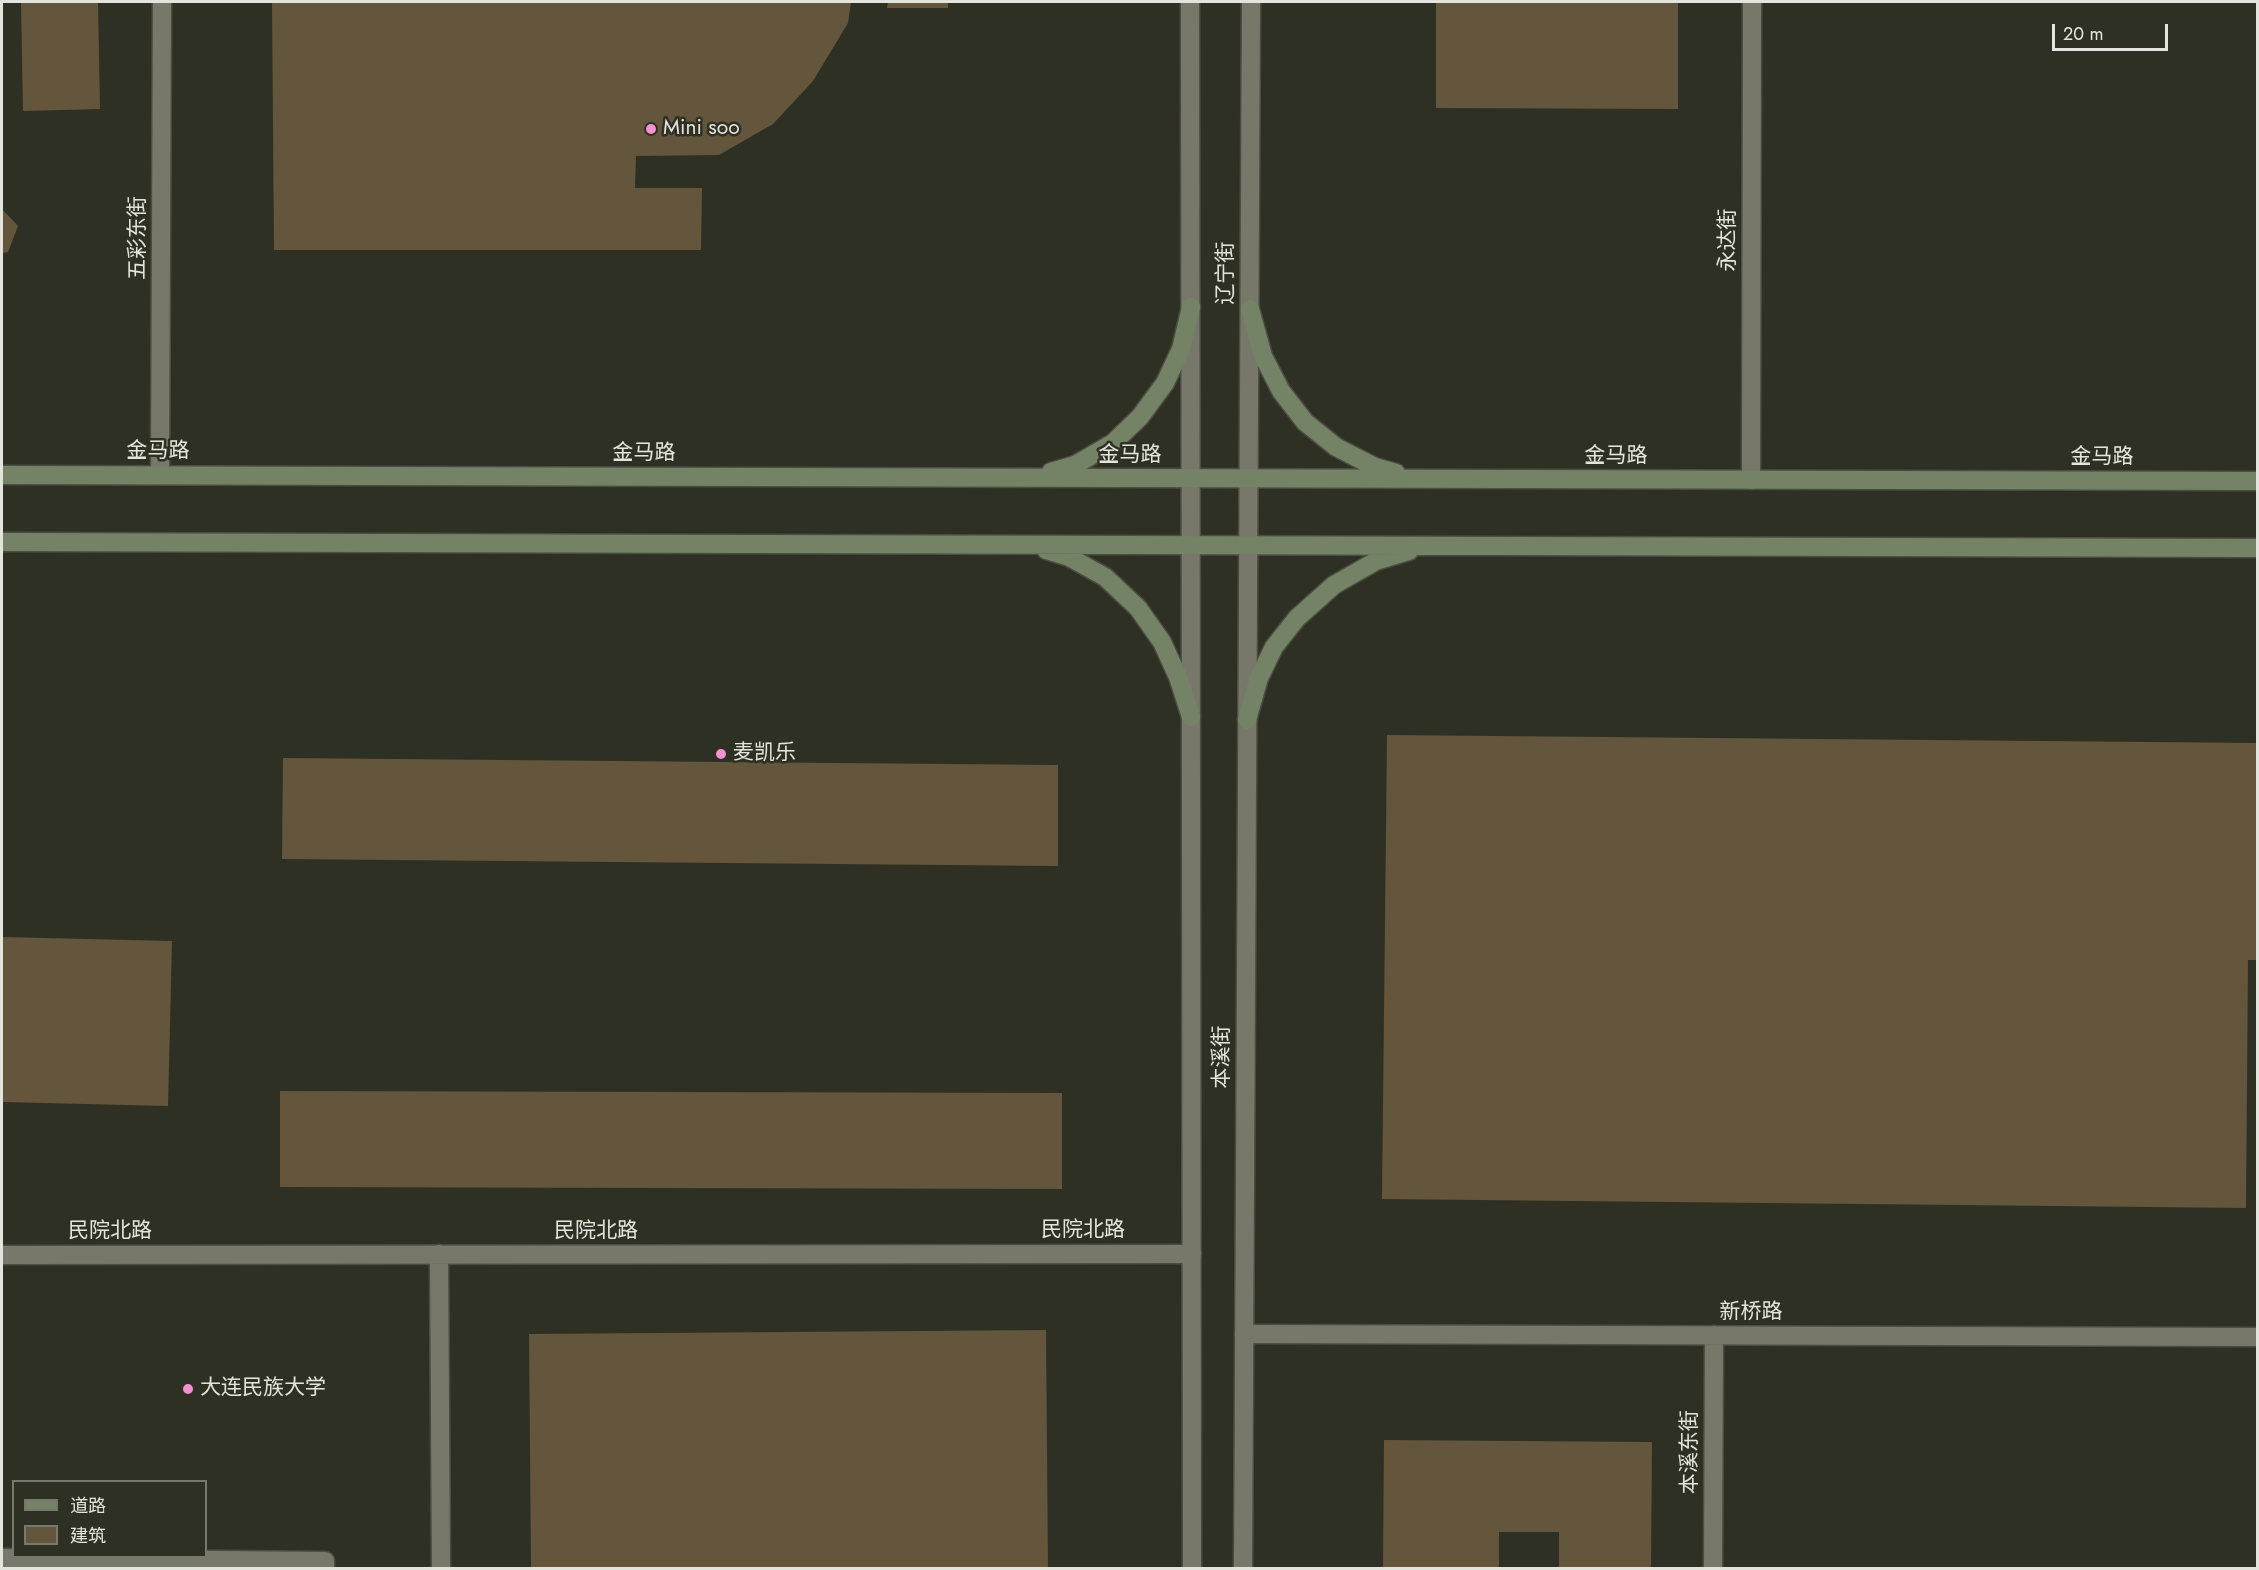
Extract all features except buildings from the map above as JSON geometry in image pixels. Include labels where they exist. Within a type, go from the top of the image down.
[{"type":"main road","points":[[1031,478],[1075,465],[1113,444],[1140,417],[1165,383],[1177,357],[1191,307]]},
{"type":"main road","points":[[1250,309],[1263,356],[1281,391],[1305,422],[1336,447],[1375,467],[1418,479]]},
{"type":"main road","name":"金马路","points":[[2,475],[2258,481]]},
{"type":"main road","points":[[2,542],[2258,548]]},
{"type":"main road","points":[[1027,544],[1069,557],[1105,577],[1138,608],[1162,642],[1179,677],[1191,717]]},
{"type":"main road","points":[[1247,720],[1259,678],[1274,647],[1298,618],[1334,585],[1376,561],[1423,546]]},
{"type":"street","name":"五彩东街","points":[[160,475],[162,2]]},
{"type":"street","name":"辽宁街","points":[[1190,2],[1191,545]]},
{"type":"street","name":"辽宁街","points":[[1248,545],[1251,2]]},
{"type":"street","name":"永达街","points":[[1751,480],[1752,2]]},
{"type":"street","name":"本溪街","points":[[1191,545],[1192,1569]]},
{"type":"street","name":"本溪街","points":[[1243,1569],[1248,545]]},
{"type":"street","points":[[439,1254],[441,1569]]},
{"type":"street","name":"民院北路","points":[[2,1255],[1192,1254]]},
{"type":"street","name":"新桥路","points":[[1244,1334],[2258,1337]]},
{"type":"street","name":"本溪东街","points":[[1713,1569],[1714,1335]]},
{"type":"street","points":[[2,1558],[325,1561],[325,1569]]},
{"type":"place","name":"Mini soo","points":[[651,129]]},
{"type":"place","name":"麦凯乐","points":[[721,754]]},
{"type":"place","name":"大连民族大学","points":[[188,1389]]}]
